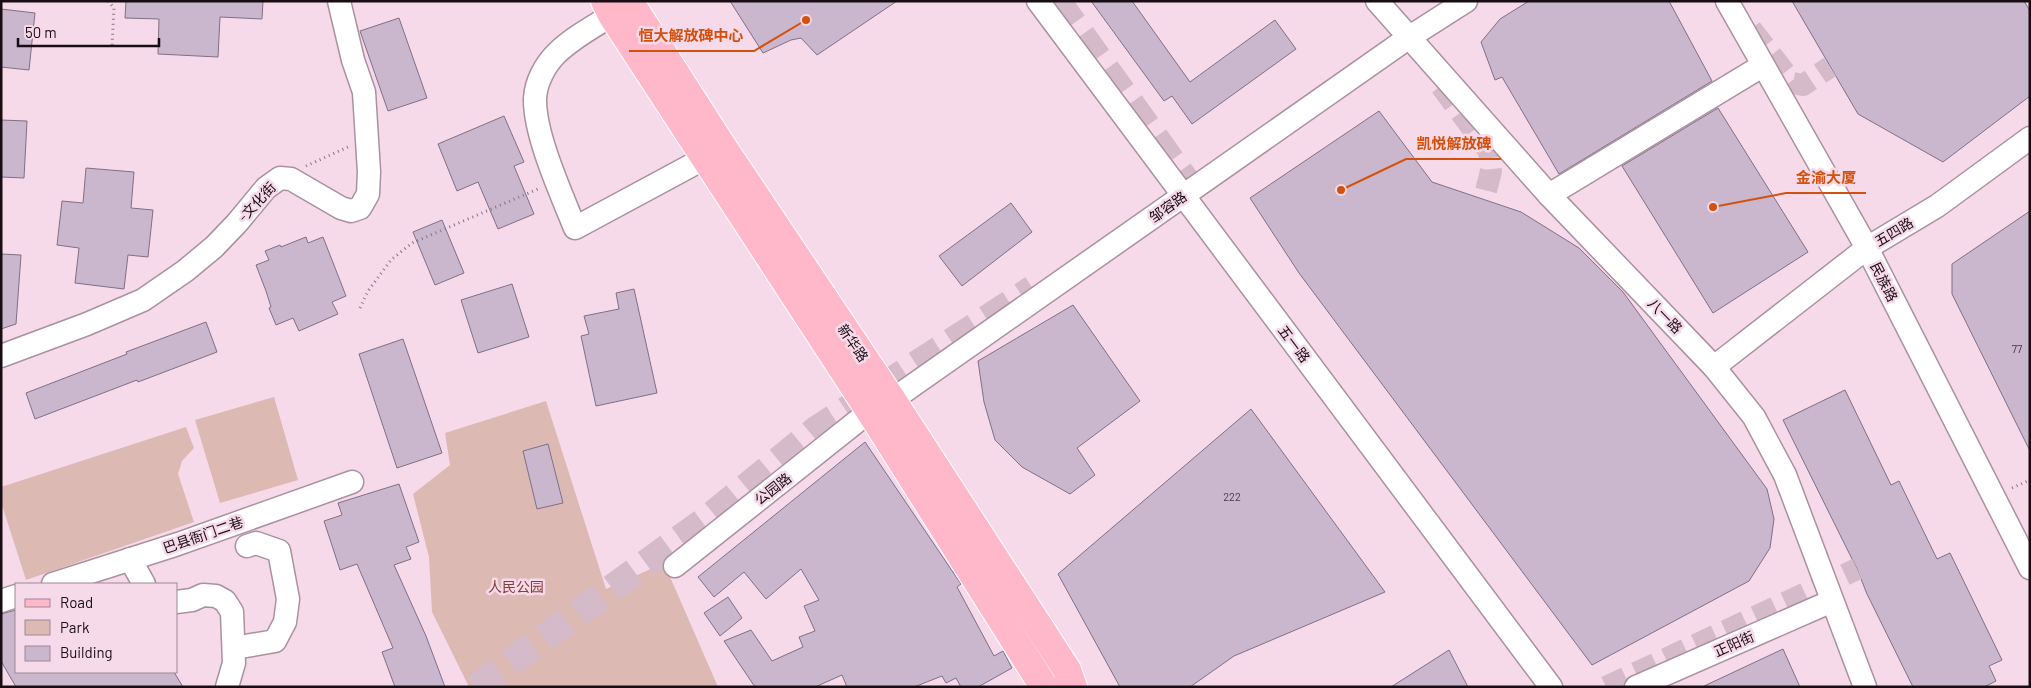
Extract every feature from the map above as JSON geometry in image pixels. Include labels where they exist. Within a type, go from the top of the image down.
[{"type":"main road","name":"新华路","points":[[616,6],[705,158],[1067,670],[1074,687]]},
{"type":"main road","name":"新华路","points":[[616,6],[722,146],[881,406],[1038,685]]},
{"type":"street","name":"-文化街","points":[[1,356],[87,324],[143,300],[214,247],[237,224],[266,188],[280,178],[291,179],[341,208],[352,211],[360,208],[368,194],[369,172],[364,92],[353,60],[339,1]]},
{"type":"street","name":"五一路","points":[[1038,1],[1551,687]]},
{"type":"street","name":"八一路","points":[[1377,1],[1549,195],[1714,367],[1754,417],[1785,475],[1865,687]]},
{"type":"street","name":"邹容路","points":[[881,406],[1408,38],[1466,1]]},
{"type":"street","name":"民族路","points":[[1727,1],[1762,66],[1867,248],[2030,568]]},
{"type":"street","points":[[616,6],[555,55],[540,76],[535,96],[536,116],[557,181],[575,228],[705,158]]},
{"type":"street","points":[[1549,195],[1762,66]]},
{"type":"street","name":"五四路","points":[[1714,367],[1867,248],[1937,206],[2030,138]]},
{"type":"street","name":"公园路","points":[[675,566],[881,406]]},
{"type":"street","name":"巴县衙门二巷","points":[[56,583],[352,482]]},
{"type":"street","points":[[234,648],[275,641],[285,622],[288,599],[279,551],[256,543],[247,546]]},
{"type":"street","points":[[130,559],[143,583]]},
{"type":"street","points":[[178,602],[192,600],[203,595],[216,596],[225,601],[232,612],[234,663],[227,687]]},
{"type":"street","points":[[1,601],[15,596]]},
{"type":"street","name":"正阳街","points":[[1636,687],[1832,600]]},
{"type":"path","points":[[108,1],[114,8],[112,46]]},
{"type":"path","points":[[305,167],[349,146],[349,138]]},
{"type":"path","points":[[360,308],[368,291],[392,260],[412,243],[557,181]]},
{"type":"green space","points":[[274,397],[298,480],[220,503],[195,420]]},
{"type":"green space","name":"人民公园","points":[[546,401],[606,589],[664,563],[718,687],[469,687],[432,612],[429,557],[413,494],[450,465],[445,433]]},
{"type":"green space","points":[[186,427],[194,448],[182,461],[178,474],[194,522],[26,580],[1,502],[1,487]]},
{"type":"building","points":[[126,1],[263,1],[262,19],[220,17],[218,57],[158,54],[159,19],[125,18]]},
{"type":"building","points":[[730,1],[897,1],[817,55],[801,38],[791,40],[763,53]]},
{"type":"building","points":[[1091,1],[1132,1],[1190,82],[1275,20],[1296,49],[1192,124],[1172,96],[1164,101]]},
{"type":"building","points":[[1529,1],[1669,1],[1712,81],[1559,174],[1502,77],[1495,80],[1481,42],[1500,19]]},
{"type":"building","points":[[1792,1],[2024,1],[2030,11],[2030,96],[1943,162],[1858,114]]},
{"type":"building","points":[[1,9],[35,13],[29,70],[1,67]]},
{"type":"building","points":[[399,18],[427,98],[388,111],[360,31]]},
{"type":"building","points":[[1718,108],[1808,252],[1713,313],[1622,166]]},
{"type":"building","points":[[1379,111],[1432,182],[1521,212],[1579,248],[1623,292],[1767,489],[1774,519],[1770,548],[1749,581],[1592,665],[1299,273],[1250,198]]},
{"type":"building","points":[[504,116],[524,162],[514,166],[534,214],[498,229],[478,182],[457,191],[438,144]]},
{"type":"building","points":[[1,120],[27,121],[24,178],[1,177]]},
{"type":"building","points":[[86,168],[134,172],[131,208],[153,210],[148,257],[128,255],[124,289],[75,283],[79,248],[57,245],[62,201],[83,203]]},
{"type":"building","points":[[1011,203],[1032,232],[962,286],[939,256]]},
{"type":"building","points":[[2030,211],[2030,451],[1952,294],[1952,264]]},
{"type":"building","points":[[442,220],[464,273],[435,285],[413,232]]},
{"type":"building","points":[[306,237],[308,243],[323,237],[346,296],[332,302],[338,314],[299,331],[293,318],[276,325],[256,265],[269,260],[265,251]]},
{"type":"building","points":[[1,254],[21,255],[16,324],[1,329]]},
{"type":"building","points":[[512,284],[529,337],[478,353],[461,300]]},
{"type":"building","points":[[634,289],[657,393],[596,406],[581,336],[589,334],[584,316],[619,309],[616,293]]},
{"type":"building","points":[[1073,305],[1140,401],[1077,448],[1095,475],[1070,494],[1022,467],[995,440],[984,402],[978,361]]},
{"type":"building","points":[[206,322],[217,352],[35,419],[26,393]]},
{"type":"building","points":[[403,339],[442,453],[397,468],[359,354]]},
{"type":"building","points":[[1845,390],[1891,485],[1899,481],[1937,559],[1950,553],[2002,660],[1989,666],[1996,681],[1984,687],[1913,687],[1783,420]]},
{"type":"building","points":[[1251,409],[1385,592],[1234,656],[1190,687],[1120,687],[1058,574]]},
{"type":"building","points":[[865,442],[961,584],[957,587],[994,656],[1003,651],[1012,668],[978,687],[961,687],[956,678],[946,683],[942,676],[914,687],[847,687],[842,675],[815,687],[755,687],[724,641],[751,630],[772,661],[803,647],[799,637],[815,631],[804,606],[819,600],[801,569],[766,599],[744,572],[714,597],[698,577]]},
{"type":"building","points":[[548,444],[563,503],[537,509],[523,451]]},
{"type":"building","points":[[399,484],[419,542],[406,547],[411,559],[394,565],[426,636],[445,687],[395,687],[382,652],[393,648],[357,564],[340,570],[324,521],[342,515],[338,503]]},
{"type":"building","points":[[728,597],[742,618],[720,636],[704,613]]},
{"type":"building","points":[[15,610],[15,673],[175,673],[183,687],[16,687],[1,661],[1,614]]},
{"type":"building","points":[[1783,649],[1800,687],[1702,687]]},
{"type":"building","points":[[1449,650],[1468,687],[1391,687]]},
{"type":"tunnel","points":[[1057,1],[1193,191]]},
{"type":"tunnel","points":[[1751,29],[1793,83],[1803,85],[1830,67]]},
{"type":"tunnel","points":[[1441,86],[1489,151],[1491,171],[1484,199]]},
{"type":"tunnel","points":[[476,687],[706,520],[816,430],[1033,289]]},
{"type":"tunnel","points":[[1606,687],[1857,569]]},
{"type":"place","name":"恒大解放碑中心","points":[[806,20]]},
{"type":"place","name":"凯悦解放碑","points":[[1341,190]]},
{"type":"place","name":"金渝大厦","points":[[1713,207]]}]
